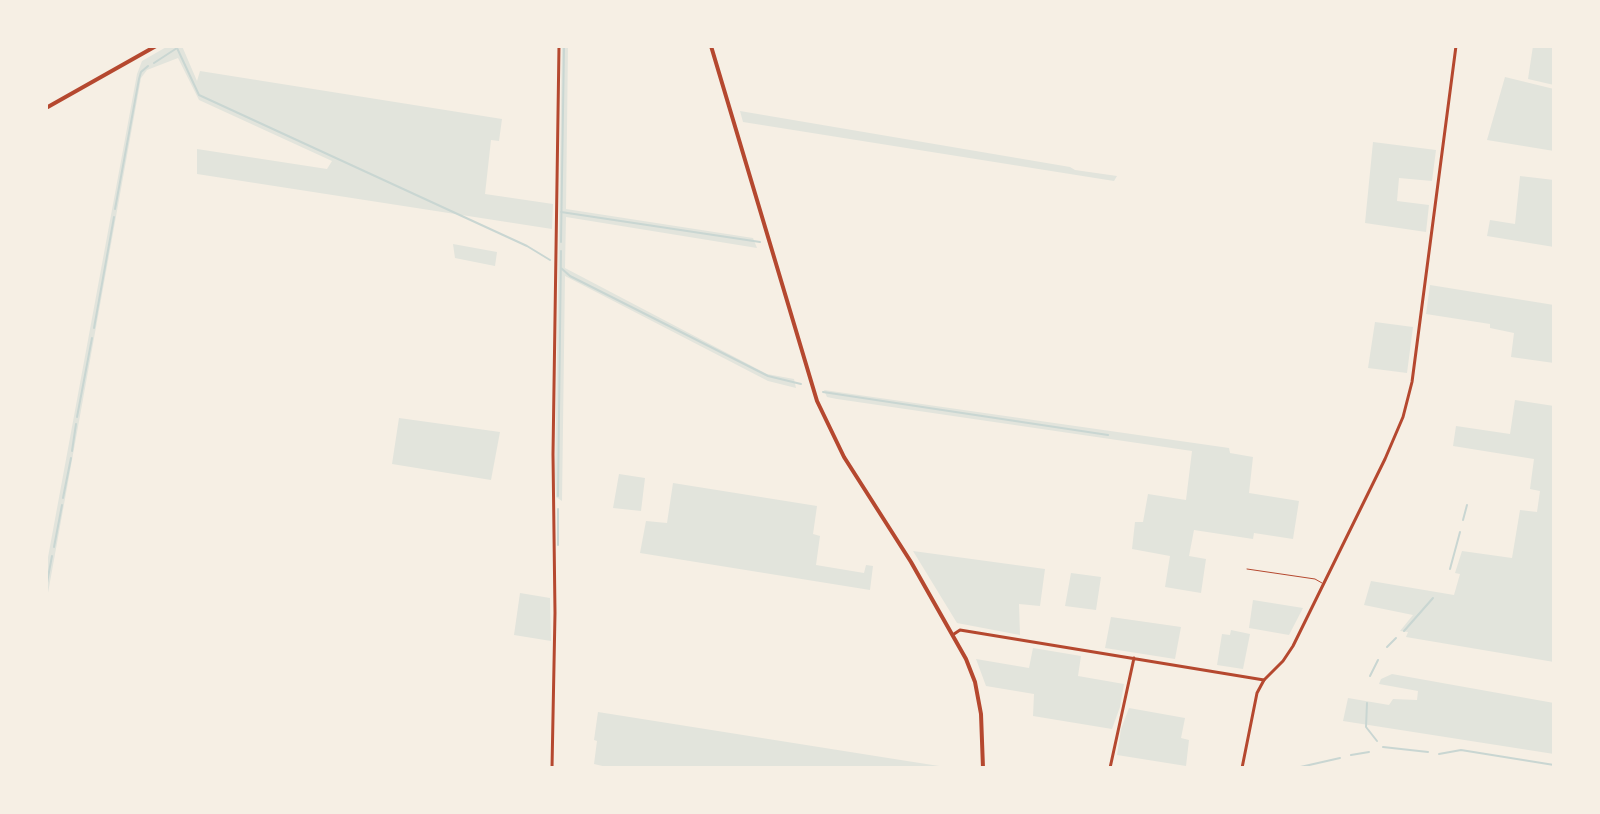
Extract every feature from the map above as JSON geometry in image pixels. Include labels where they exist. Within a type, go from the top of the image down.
[{"type":"main road","points":[[46,108],[156,46]]},
{"type":"main road","points":[[711,46],[817,401],[844,457],[954,634],[975,682],[981,714],[983,768]]},
{"type":"street","points":[[552,768],[559,46]]},
{"type":"street","points":[[1242,768],[1254,703],[1264,680],[1293,646],[1403,417],[1412,382],[1456,46]]},
{"type":"street","points":[[954,634],[960,630],[1264,680]]},
{"type":"street","points":[[1110,768],[1134,658]]},
{"type":"lane","points":[[1247,569],[1315,579],[1324,584]]},
{"type":"shaded area","points":[[168,46],[182,46],[197,81],[200,71],[502,119],[499,141],[491,140],[485,194],[553,204],[552,229],[197,174],[197,149],[327,169],[332,161],[199,100],[178,58],[147,70],[141,78],[46,604],[46,568],[137,74],[142,61]]},
{"type":"shaded area","points":[[562,46],[568,46],[566,209],[753,238],[757,248],[566,217],[565,268],[767,374],[794,379],[796,388],[768,381],[565,276],[562,501],[556,497],[555,474]]},
{"type":"shaded area","points":[[1533,46],[1554,46],[1554,85],[1528,79]]},
{"type":"shaded area","points":[[1505,77],[1554,89],[1554,151],[1487,140]]},
{"type":"shaded area","points":[[740,111],[1117,176],[1114,181],[743,122]]},
{"type":"shaded area","points":[[1373,142],[1436,150],[1432,181],[1399,178],[1397,201],[1429,205],[1426,232],[1365,223]]},
{"type":"shaded area","points":[[1520,176],[1554,180],[1554,247],[1487,236],[1490,220],[1515,224]]},
{"type":"shaded area","points":[[453,244],[497,252],[495,266],[455,258]]},
{"type":"shaded area","points":[[1430,285],[1554,305],[1554,363],[1511,357],[1514,333],[1490,328],[1490,324],[1426,314]]},
{"type":"shaded area","points":[[1375,322],[1413,327],[1407,373],[1368,368]]},
{"type":"shaded area","points":[[824,390],[1229,448],[1230,453],[1253,457],[1249,493],[1299,501],[1293,539],[1254,533],[1253,539],[1194,530],[1189,556],[1206,559],[1201,593],[1165,587],[1170,556],[1132,549],[1135,522],[1143,522],[1148,494],[1186,500],[1192,451],[837,399],[827,397]]},
{"type":"shaded area","points":[[1515,400],[1554,406],[1554,662],[1406,637],[1408,632],[1400,631],[1413,615],[1364,605],[1371,581],[1454,595],[1460,574],[1455,573],[1462,551],[1512,558],[1520,510],[1537,512],[1540,491],[1530,489],[1534,459],[1453,446],[1456,426],[1510,434]]},
{"type":"shaded area","points":[[399,418],[500,432],[491,480],[392,464]]},
{"type":"shaded area","points":[[619,474],[645,478],[641,511],[613,508]]},
{"type":"shaded area","points":[[673,483],[817,506],[813,534],[820,536],[816,565],[864,573],[866,565],[873,566],[870,590],[640,553],[646,521],[667,523]]},
{"type":"shaded area","points":[[913,551],[1045,569],[1040,606],[1019,604],[1020,635],[957,623]]},
{"type":"shaded area","points":[[1071,573],[1101,577],[1096,610],[1065,606]]},
{"type":"shaded area","points":[[520,593],[550,598],[551,641],[514,635]]},
{"type":"shaded area","points":[[1253,600],[1303,608],[1289,635],[1249,628]]},
{"type":"shaded area","points":[[1111,617],[1181,627],[1175,659],[1105,648]]},
{"type":"shaded area","points":[[1231,630],[1250,634],[1243,669],[1217,665],[1222,634],[1230,635]]},
{"type":"shaded area","points":[[1033,648],[1081,656],[1078,676],[1124,684],[1112,729],[1033,716],[1034,694],[986,686],[976,659],[1029,668]]},
{"type":"shaded area","points":[[1392,674],[1554,703],[1554,754],[1343,721],[1348,698],[1389,705],[1393,699],[1417,700],[1418,691],[1379,684],[1381,679]]},
{"type":"shaded area","points":[[1129,708],[1185,718],[1181,738],[1189,740],[1186,766],[1117,755],[1121,729]]},
{"type":"shaded area","points":[[598,712],[952,768],[611,768],[594,764]]},
{"type":"waterway","points":[[561,242],[564,46]]},
{"type":"waterway","points":[[154,63],[177,48],[199,95],[527,246],[550,260]]},
{"type":"waterway","points":[[115,209],[139,79],[148,66]]},
{"type":"waterway","points":[[561,212],[760,242]]},
{"type":"waterway","points":[[94,328],[114,217]]},
{"type":"waterway","points":[[558,496],[561,251]]},
{"type":"waterway","points":[[561,268],[570,276],[768,376],[801,384]]},
{"type":"waterway","points":[[77,417],[92,338]]},
{"type":"waterway","points":[[823,392],[1108,435]]},
{"type":"waterway","points":[[72,451],[76,424]]},
{"type":"waterway","points":[[63,498],[71,458]]},
{"type":"waterway","points":[[54,547],[62,505]]},
{"type":"waterway","points":[[1463,520],[1467,505]]},
{"type":"waterway","points":[[558,509],[558,545]]},
{"type":"waterway","points":[[1450,569],[1460,532]]},
{"type":"waterway","points":[[46,588],[52,556]]},
{"type":"waterway","points":[[1404,631],[1433,598]]},
{"type":"waterway","points":[[1387,647],[1396,638]]},
{"type":"waterway","points":[[1370,676],[1378,660]]},
{"type":"waterway","points":[[1367,703],[1366,727],[1377,741]]},
{"type":"waterway","points":[[1383,747],[1428,752]]},
{"type":"waterway","points":[[1439,754],[1461,750],[1554,765]]},
{"type":"waterway","points":[[1351,755],[1369,752]]},
{"type":"waterway","points":[[1296,768],[1340,758]]}]
